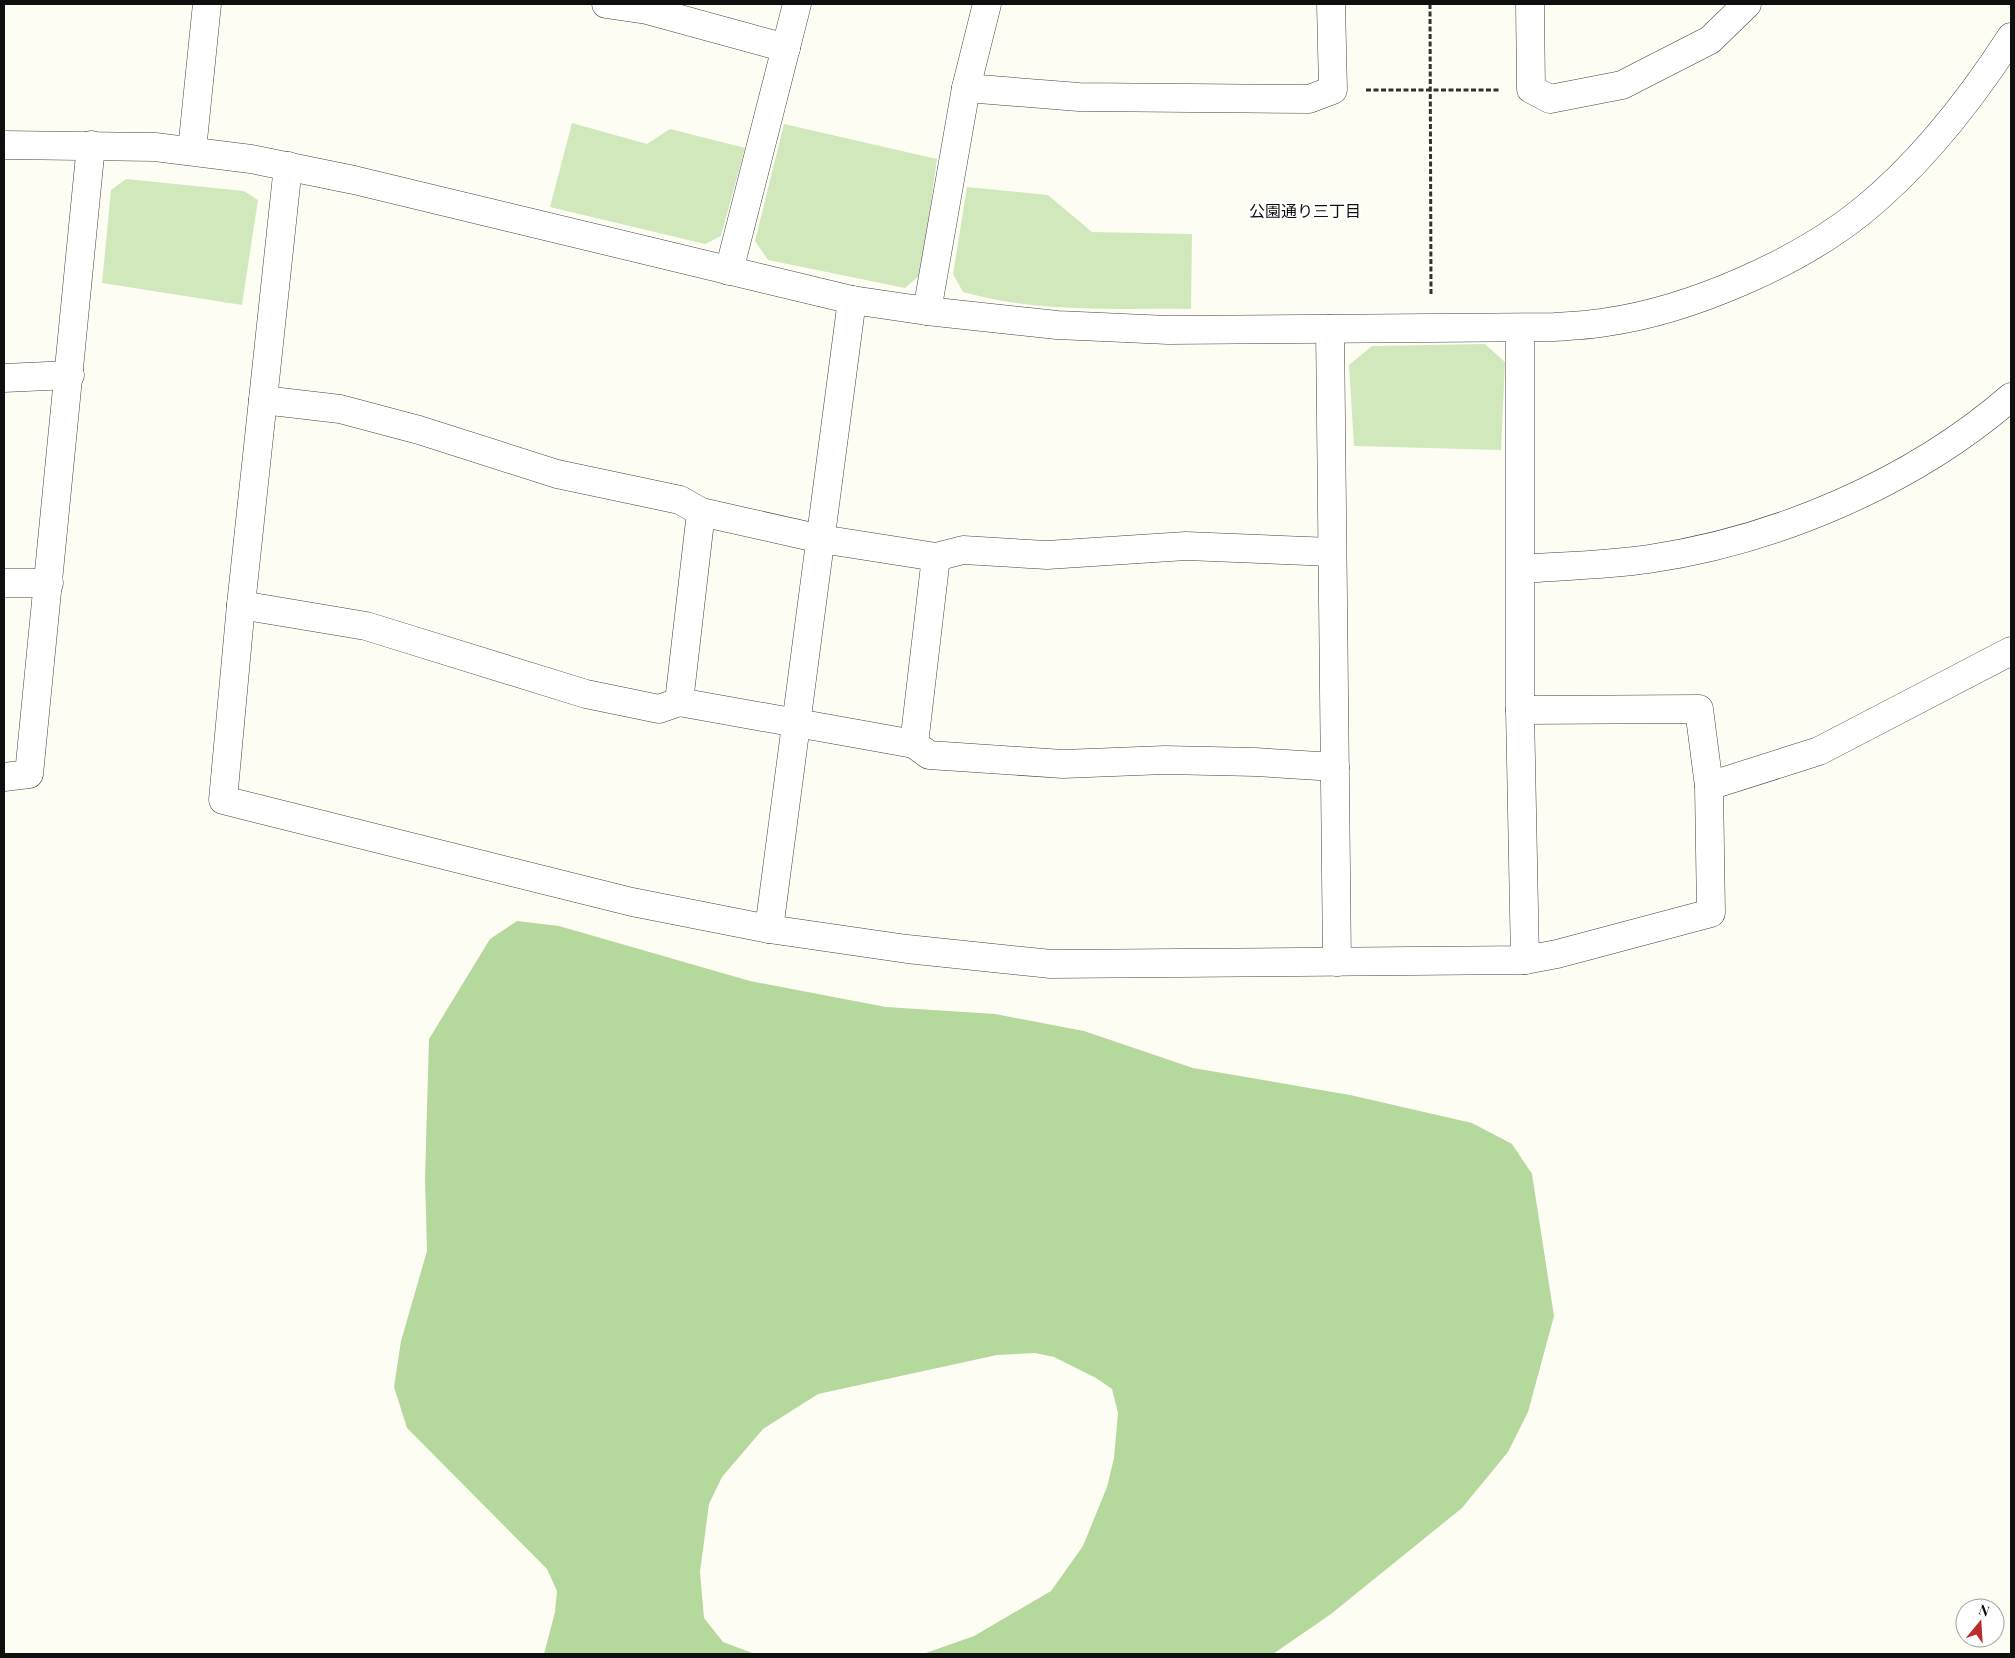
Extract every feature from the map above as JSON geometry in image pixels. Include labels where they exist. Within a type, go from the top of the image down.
[{"type":"street","points":[[192,150],[207,4]]},
{"type":"street","points":[[606,4],[647,10],[786,48]]},
{"type":"street","points":[[729,271],[797,4]]},
{"type":"street","points":[[928,311],[966,88],[987,4]]},
{"type":"street","points":[[966,88],[1079,97],[1309,99],[1332,90],[1331,4]]},
{"type":"street","points":[[1530,4],[1531,89],[1550,100],[1622,85],[1710,40],[1746,4]]},
{"type":"street","points":[[4,145],[91,145],[192,150],[288,166],[852,300],[928,311],[1057,325],[1168,330],[1520,329],[1608,322],[1660,310],[1713,294],[1763,271],[1813,244],[1861,212],[1944,129],[2011,37]]},
{"type":"street","points":[[4,777],[29,774],[70,375],[91,145]]},
{"type":"street","points":[[288,166],[241,605],[223,800],[632,902],[769,929],[907,948],[1051,964],[1525,960],[1557,954],[1711,913],[1709,786],[1699,708],[1520,710]]},
{"type":"street","points":[[769,929],[852,300]]},
{"type":"street","points":[[1330,329],[1337,962]]},
{"type":"street","points":[[1520,329],[1520,710],[1525,960]]},
{"type":"street","points":[[4,378],[70,375]]},
{"type":"street","points":[[1521,569],[1650,559],[1756,536],[1845,501],[1928,458],[1985,419],[2011,397]]},
{"type":"street","points":[[263,400],[340,409],[419,430],[557,474],[680,500],[701,512],[821,539],[936,557],[963,550],[1046,555],[1186,546],[1332,552]]},
{"type":"street","points":[[679,702],[701,512]]},
{"type":"street","points":[[914,744],[936,557]]},
{"type":"street","points":[[4,583],[49,583]]},
{"type":"street","points":[[241,605],[366,626],[586,694],[659,709],[679,702],[914,744],[929,755],[1062,764],[1165,760],[1255,762],[1335,767]]},
{"type":"street","points":[[1709,786],[1819,751],[2011,651]]},
{"type":"path","points":[[1430,4],[1431,329]]},
{"type":"path","points":[[1332,90],[1531,89]]},
{"type":"green space","points":[[572,123],[647,144],[670,129],[745,148],[721,236],[705,244],[550,207]]},
{"type":"green space","points":[[784,124],[937,159],[921,274],[905,288],[768,260],[755,241]]},
{"type":"green space","points":[[126,179],[244,191],[258,200],[242,305],[102,283],[111,190]]},
{"type":"green space","points":[[967,187],[1048,195],[1092,232],[1192,234],[1191,309],[1105,309],[1048,306],[991,299],[963,292],[953,274]]},
{"type":"green space","points":[[1485,344],[1505,362],[1501,450],[1354,446],[1349,365],[1372,346]]},
{"type":"green space","points":[[517,921],[559,926],[750,981],[886,1007],[995,1014],[1084,1031],[1193,1068],[1350,1095],[1472,1123],[1512,1144],[1532,1174],[1554,1316],[1528,1412],[1508,1452],[1462,1508],[1331,1614],[1273,1654],[923,1654],[974,1636],[1051,1591],[1083,1546],[1107,1487],[1114,1458],[1118,1413],[1112,1389],[1096,1378],[1054,1357],[1035,1353],[997,1355],[818,1394],[763,1429],[722,1477],[709,1504],[700,1572],[704,1618],[723,1642],[755,1654],[544,1654],[555,1612],[557,1591],[547,1569],[407,1428],[394,1387],[401,1341],[427,1251],[425,1179],[429,1039],[490,939]]},
{"type":"district","name":"公園通り三丁目","points":[[1305,210]]}]
